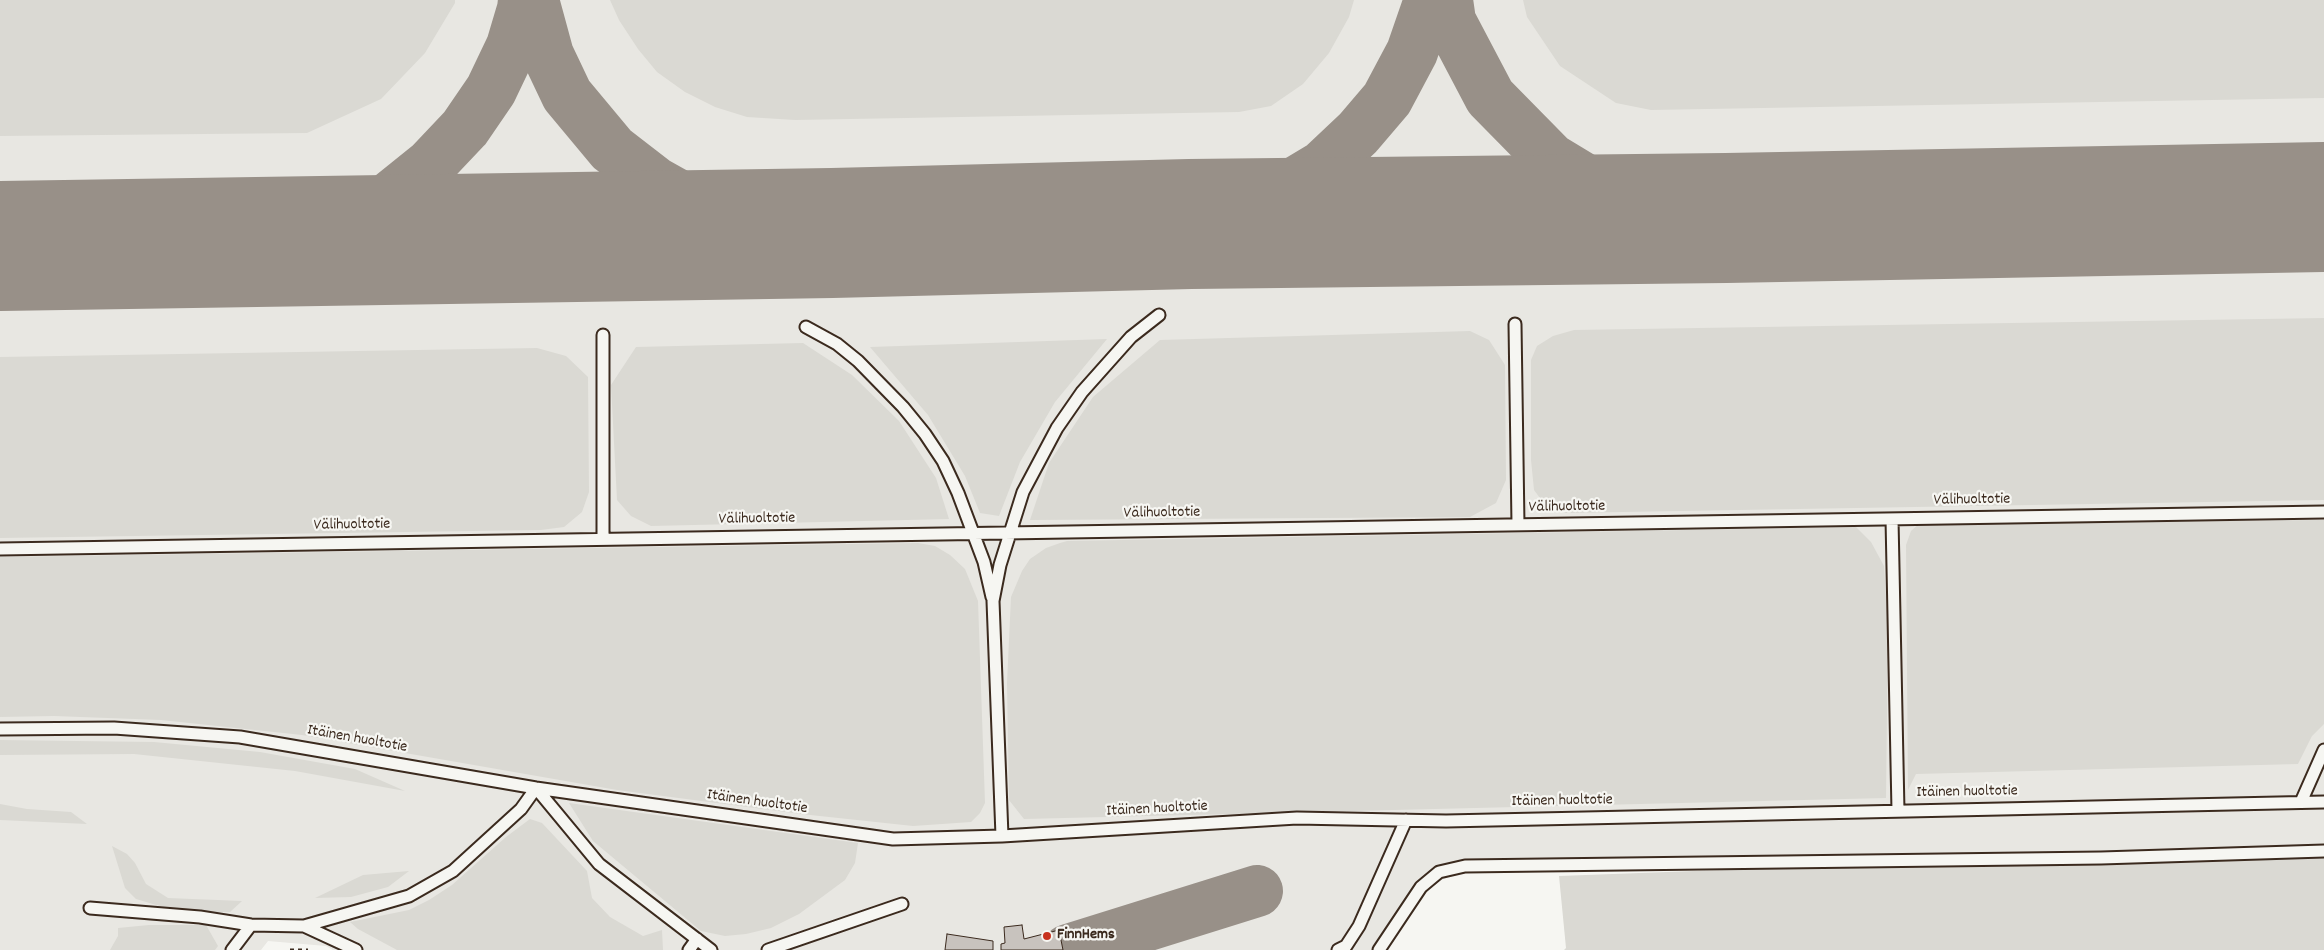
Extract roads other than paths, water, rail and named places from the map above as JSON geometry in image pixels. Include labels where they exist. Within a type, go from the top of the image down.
[{"type":"lane","points":[[993,601],[1000,566],[1023,492],[1057,428],[1082,392],[1130,337],[1159,314]]},
{"type":"lane","points":[[1516,324],[1518,525]]},
{"type":"lane","points":[[806,328],[837,344],[858,361],[903,407],[925,434],[943,461],[974,534],[984,562],[993,601],[1002,836]]},
{"type":"lane","points":[[603,334],[603,538]]},
{"type":"lane","name":"Välihuoltotie","points":[[0,549],[2324,512]]},
{"type":"lane","points":[[1892,519],[1898,811]]},
{"type":"lane","name":"Itäinen huoltotie","points":[[0,729],[114,728],[240,737],[536,788],[893,839],[1002,836],[1297,818],[1406,820],[2324,802]]},
{"type":"lane","points":[[2302,802],[2324,750]]},
{"type":"lane","points":[[90,908],[200,917],[251,925],[304,926],[409,896],[453,870],[522,809],[536,788],[600,864],[711,950]]},
{"type":"lane","points":[[1338,950],[1346,946],[1359,926],[1406,820]]},
{"type":"lane","points":[[1379,950],[1421,887],[1439,872],[1465,866],[2101,858],[2324,851]]},
{"type":"lane","points":[[768,950],[902,904]]},
{"type":"lane","points":[[232,950],[251,925]]},
{"type":"lane","points":[[304,926],[356,950]]},
{"type":"lane","points":[[689,950],[697,939]]},
{"type":"place","name":"FinnHems","points":[[1047,936]]}]
